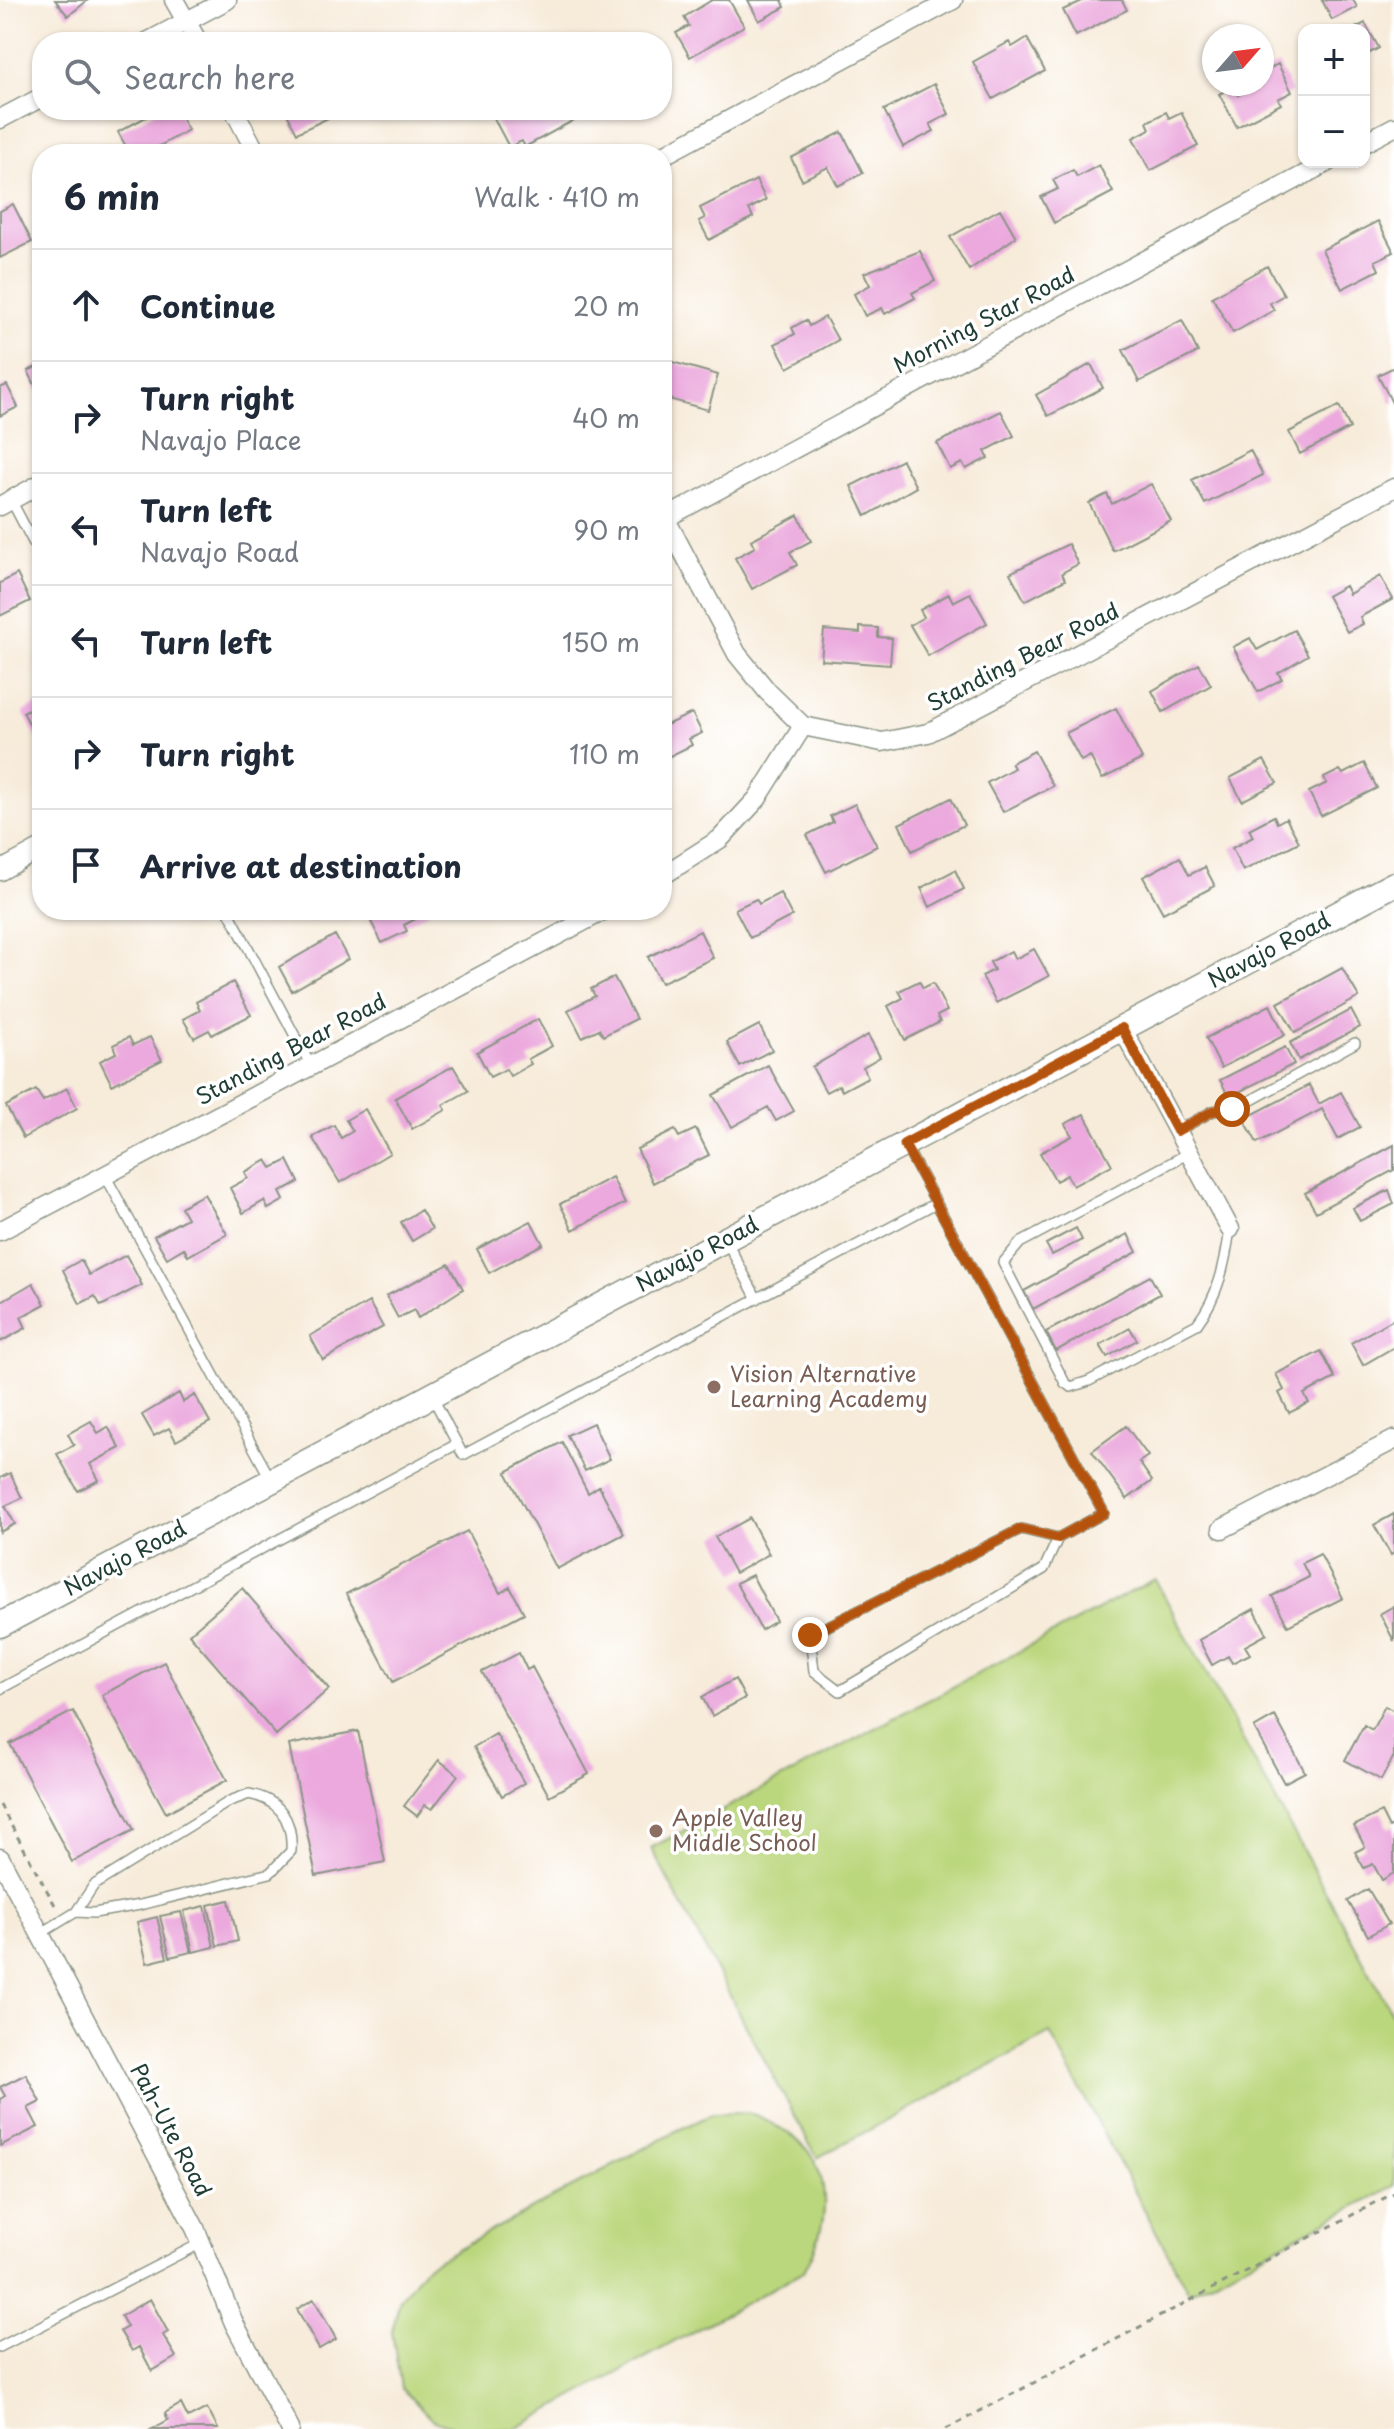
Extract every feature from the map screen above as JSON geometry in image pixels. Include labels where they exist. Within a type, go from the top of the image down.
[{"type":"main road","name":"Navajo Road","points":[[0,1625],[1394,884]]},
{"type":"street","points":[[174,0],[192,32]]},
{"type":"street","points":[[167,32],[227,0]]},
{"type":"street","points":[[672,151],[953,0]]},
{"type":"street","points":[[0,119],[32,102]]},
{"type":"street","points":[[239,120],[252,144]]},
{"type":"street","points":[[1370,140],[1394,127]]},
{"type":"street","name":"Morning Star Road","points":[[672,511],[1317,168]]},
{"type":"street","points":[[5,503],[32,488]]},
{"type":"street","name":"Standing Bear Road","points":[[803,726],[882,742],[928,733],[1394,488]]},
{"type":"street","points":[[672,533],[737,654],[768,692],[803,726],[757,799],[720,839],[672,870]]},
{"type":"street","points":[[0,871],[32,853]]},
{"type":"street","name":"Standing Bear Road","points":[[0,1231],[586,920]]},
{"type":"street","points":[[1122,1028],[1230,1229]]},
{"type":"street","points":[[1222,1529],[1394,1440]]},
{"type":"street","name":"Pah-Ute Road","points":[[0,1858],[201,2243],[234,2323],[290,2429]]},
{"type":"lane","points":[[5,503],[32,544]]},
{"type":"lane","points":[[233,920],[311,1066]]},
{"type":"lane","points":[[1177,1131],[1213,1111],[1239,1107],[1355,1043]]},
{"type":"lane","points":[[904,1144],[1104,1513],[1058,1538],[1044,1569],[840,1691],[814,1671],[810,1635],[1021,1529],[1058,1538]]},
{"type":"lane","points":[[1189,1153],[1020,1243],[1003,1263],[1065,1383],[1071,1387],[1089,1381],[1197,1324],[1208,1309],[1224,1271],[1230,1229]]},
{"type":"lane","points":[[105,1175],[271,1481]]},
{"type":"lane","points":[[431,1396],[463,1455],[936,1203]]},
{"type":"lane","points":[[725,1239],[757,1299]]},
{"type":"lane","points":[[0,1689],[457,1444]]},
{"type":"lane","points":[[40,1934],[76,1912],[94,1913],[140,1905],[270,1873],[282,1865],[291,1851],[292,1831],[285,1813],[267,1797],[249,1794],[230,1801],[94,1885],[76,1912]]},
{"type":"lane","points":[[0,2347],[201,2243]]},
{"type":"path","points":[[0,1805],[62,1919]]},
{"type":"path","points":[[946,2429],[1394,2193]]},
{"type":"green space","points":[[1155,1579],[1394,2017],[1394,2186],[1189,2293],[1050,2033],[817,2158],[651,1848]]},
{"type":"green space","points":[[713,2114],[758,2116],[797,2140],[811,2156],[820,2173],[824,2212],[820,2232],[804,2271],[515,2429],[459,2429],[432,2419],[401,2388],[392,2332],[400,2299],[426,2266]]},
{"type":"building","points":[[55,0],[88,0],[68,16]]},
{"type":"building","points":[[712,0],[729,0],[744,26],[690,57],[676,33],[689,26],[684,17]]},
{"type":"building","points":[[748,0],[782,0],[785,7],[759,21]]},
{"type":"building","points":[[1084,0],[1122,0],[1127,10],[1076,36],[1063,10]]},
{"type":"building","points":[[1322,0],[1353,0],[1357,7],[1332,20]]},
{"type":"building","points":[[1370,32],[1379,48],[1370,53]]},
{"type":"building","points":[[1027,38],[1045,71],[993,99],[973,62],[1009,42],[1012,47]]},
{"type":"building","points":[[1278,64],[1292,92],[1278,99],[1281,104],[1237,127],[1220,96],[1274,96],[1274,66]]},
{"type":"building","points":[[934,84],[949,114],[930,124],[934,131],[903,147],[884,110]]},
{"type":"building","points":[[1166,112],[1169,118],[1181,112],[1198,146],[1150,171],[1133,138],[1150,129],[1147,122]]},
{"type":"building","points":[[140,120],[182,120],[188,130],[163,144],[125,144],[118,132]]},
{"type":"building","points":[[290,120],[324,120],[297,133]]},
{"type":"building","points":[[495,120],[574,120],[530,144],[522,141],[507,144]]},
{"type":"building","points":[[842,132],[863,173],[838,186],[828,167],[802,180],[791,158]]},
{"type":"building","points":[[1099,165],[1113,192],[1054,223],[1041,197],[1058,189],[1053,180],[1073,170],[1077,177]]},
{"type":"building","points":[[756,180],[766,200],[749,209],[753,217],[709,240],[699,221],[705,218],[700,208]]},
{"type":"building","points":[[13,204],[32,242],[0,258],[0,211]]},
{"type":"building","points":[[1000,209],[1016,237],[969,270],[950,237]]},
{"type":"building","points":[[1378,221],[1394,252],[1375,261],[1379,270],[1342,289],[1322,250]]},
{"type":"building","points":[[920,251],[935,281],[912,293],[915,298],[885,314],[882,308],[865,316],[854,294],[870,285],[864,273]]},
{"type":"building","points":[[1267,266],[1284,295],[1270,303],[1274,310],[1233,333],[1212,297]]},
{"type":"building","points":[[825,317],[838,340],[788,368],[775,344],[795,334],[792,328],[806,320],[809,326]]},
{"type":"building","points":[[1182,320],[1198,352],[1139,382],[1123,350]]},
{"type":"building","points":[[672,362],[718,375],[708,410],[672,400]]},
{"type":"building","points":[[1091,364],[1103,388],[1048,416],[1036,395]]},
{"type":"building","points":[[1394,367],[1394,402],[1392,403],[1378,375]]},
{"type":"building","points":[[7,385],[18,407],[0,416],[0,388]]},
{"type":"building","points":[[1339,406],[1350,428],[1300,454],[1289,432]]},
{"type":"building","points":[[1001,411],[1014,436],[985,451],[988,458],[966,469],[962,463],[950,469],[937,443]]},
{"type":"building","points":[[1250,450],[1263,475],[1205,504],[1192,480]]},
{"type":"building","points":[[902,460],[916,487],[866,516],[851,486]]},
{"type":"building","points":[[1151,484],[1171,521],[1113,551],[1089,503],[1107,494],[1112,504]]},
{"type":"building","points":[[798,515],[811,541],[790,552],[797,565],[752,589],[735,558],[755,547],[751,540]]},
{"type":"building","points":[[1068,544],[1078,564],[1062,573],[1065,580],[1025,601],[1010,573]]},
{"type":"building","points":[[17,574],[30,601],[0,616],[0,583]]},
{"type":"building","points":[[1380,576],[1393,599],[1360,617],[1363,624],[1347,632],[1327,596],[1345,586],[1349,594]]},
{"type":"building","points":[[970,593],[987,623],[928,656],[910,625],[924,617],[920,610],[949,594],[953,602]]},
{"type":"building","points":[[860,627],[878,628],[878,637],[892,638],[890,665],[821,660],[824,630],[860,633]]},
{"type":"building","points":[[1294,630],[1308,655],[1278,673],[1282,679],[1258,692],[1233,647],[1250,638],[1257,650]]},
{"type":"building","points":[[1199,664],[1211,685],[1163,712],[1152,691]]},
{"type":"building","points":[[32,707],[32,729],[23,712]]},
{"type":"building","points":[[1116,708],[1142,759],[1102,779],[1090,756],[1081,761],[1066,733]]},
{"type":"building","points":[[692,713],[702,733],[689,739],[692,745],[672,755],[672,722]]},
{"type":"building","points":[[1034,751],[1053,786],[1003,812],[987,783],[1014,768],[1011,763]]},
{"type":"building","points":[[1264,760],[1277,783],[1242,801],[1230,778]]},
{"type":"building","points":[[1364,763],[1377,788],[1321,816],[1309,792],[1327,783],[1324,778],[1340,770],[1343,774]]},
{"type":"building","points":[[951,798],[964,825],[912,851],[899,824]]},
{"type":"building","points":[[855,804],[877,846],[826,872],[807,835],[833,822],[830,816]]},
{"type":"building","points":[[1274,816],[1277,823],[1286,818],[1299,842],[1243,871],[1232,848],[1253,837],[1249,829]]},
{"type":"building","points":[[1180,857],[1189,875],[1205,867],[1215,886],[1163,913],[1143,877]]},
{"type":"building","points":[[955,870],[964,889],[930,907],[921,888]]},
{"type":"building","points":[[780,893],[792,916],[750,938],[735,909],[756,899],[759,904]]},
{"type":"building","points":[[370,920],[414,920],[404,925],[407,931],[382,943]]},
{"type":"building","points":[[700,931],[713,958],[661,983],[648,957]]},
{"type":"building","points":[[335,935],[348,959],[292,991],[279,967]]},
{"type":"building","points":[[1034,949],[1049,976],[996,1003],[982,976],[994,970],[990,962],[1011,951],[1015,959]]},
{"type":"building","points":[[1342,968],[1359,997],[1295,1033],[1278,1003]]},
{"type":"building","points":[[614,977],[636,1019],[603,1036],[599,1029],[582,1037],[568,1010],[595,996],[591,989]]},
{"type":"building","points":[[919,981],[923,988],[933,983],[947,1011],[937,1016],[940,1022],[905,1040],[888,1006],[903,998],[899,991]]},
{"type":"building","points":[[233,982],[251,1015],[212,1035],[209,1030],[194,1038],[183,1019],[200,1010],[196,1002]]},
{"type":"building","points":[[1270,1005],[1285,1035],[1221,1068],[1206,1038]]},
{"type":"building","points":[[1351,1010],[1360,1027],[1299,1060],[1290,1043]]},
{"type":"building","points":[[538,1019],[552,1046],[528,1059],[531,1064],[510,1076],[506,1069],[490,1077],[477,1052]]},
{"type":"building","points":[[759,1025],[772,1050],[740,1067],[727,1042]]},
{"type":"building","points":[[868,1035],[880,1057],[863,1067],[868,1077],[842,1091],[839,1085],[826,1092],[812,1067]]},
{"type":"building","points":[[129,1037],[133,1045],[150,1037],[162,1060],[112,1085],[100,1061],[116,1053],[113,1045]]},
{"type":"building","points":[[1285,1047],[1294,1064],[1229,1097],[1220,1080]]},
{"type":"building","points":[[768,1065],[794,1111],[776,1121],[768,1107],[732,1127],[713,1095]]},
{"type":"building","points":[[453,1066],[468,1091],[443,1105],[446,1110],[412,1129],[395,1098]]},
{"type":"building","points":[[1309,1085],[1319,1104],[1341,1092],[1360,1127],[1338,1139],[1322,1109],[1257,1143],[1244,1119]]},
{"type":"building","points":[[67,1088],[77,1108],[23,1138],[6,1106],[36,1090],[43,1101]]},
{"type":"building","points":[[365,1109],[390,1153],[340,1183],[312,1137],[334,1125],[341,1138],[353,1131],[346,1120]]},
{"type":"building","points":[[1084,1114],[1112,1165],[1073,1186],[1067,1175],[1056,1181],[1040,1153],[1072,1136],[1065,1124]]},
{"type":"building","points":[[696,1129],[709,1155],[653,1183],[637,1149],[675,1130],[679,1137]]},
{"type":"building","points":[[1394,1145],[1394,1170],[1316,1212],[1305,1193]]},
{"type":"building","points":[[267,1160],[272,1168],[288,1160],[299,1182],[280,1192],[284,1200],[268,1209],[264,1201],[243,1213],[230,1188],[248,1178],[245,1172]]},
{"type":"building","points":[[612,1177],[625,1203],[573,1230],[560,1204]]},
{"type":"building","points":[[1389,1190],[1394,1204],[1360,1221],[1353,1208]]},
{"type":"building","points":[[204,1194],[227,1234],[188,1256],[184,1248],[167,1258],[154,1236],[187,1218],[181,1207]]},
{"type":"building","points":[[421,1210],[432,1229],[412,1241],[401,1222]]},
{"type":"building","points":[[531,1221],[543,1244],[489,1273],[477,1249]]},
{"type":"building","points":[[1076,1228],[1082,1240],[1052,1255],[1046,1244]]},
{"type":"building","points":[[1128,1234],[1137,1252],[1033,1309],[1024,1291]]},
{"type":"building","points":[[126,1255],[142,1285],[101,1306],[95,1296],[80,1304],[63,1270],[81,1260],[89,1275]]},
{"type":"building","points":[[449,1264],[463,1289],[418,1318],[414,1310],[398,1318],[386,1296]]},
{"type":"building","points":[[1150,1276],[1160,1294],[1056,1351],[1046,1332]]},
{"type":"building","points":[[33,1283],[45,1304],[21,1317],[26,1328],[0,1342],[0,1302]]},
{"type":"building","points":[[369,1302],[383,1327],[323,1360],[310,1336]]},
{"type":"building","points":[[1394,1319],[1394,1347],[1363,1365],[1351,1343]]},
{"type":"building","points":[[1130,1328],[1137,1340],[1107,1357],[1100,1345]]},
{"type":"building","points":[[1321,1351],[1335,1378],[1304,1394],[1309,1403],[1289,1413],[1279,1393],[1284,1390],[1276,1374]]},
{"type":"building","points":[[179,1393],[183,1402],[195,1395],[210,1422],[176,1441],[169,1428],[154,1436],[142,1415]]},
{"type":"building","points":[[91,1421],[98,1433],[108,1427],[120,1448],[90,1464],[99,1480],[78,1491],[57,1454],[74,1445],[68,1434]]},
{"type":"building","points":[[593,1423],[610,1459],[585,1471],[567,1435]]},
{"type":"building","points":[[1126,1426],[1148,1456],[1139,1462],[1152,1481],[1127,1499],[1092,1451]]},
{"type":"building","points":[[562,1442],[588,1493],[599,1486],[624,1534],[557,1569],[506,1472]]},
{"type":"building","points":[[10,1473],[22,1498],[5,1506],[15,1524],[0,1532],[0,1478]]},
{"type":"building","points":[[1394,1514],[1394,1553],[1391,1555],[1374,1525]]},
{"type":"building","points":[[750,1518],[769,1554],[735,1573],[715,1537]]},
{"type":"building","points":[[467,1531],[500,1593],[510,1587],[524,1613],[393,1682],[346,1594]]},
{"type":"building","points":[[1320,1554],[1343,1598],[1288,1626],[1272,1596],[1309,1577],[1302,1563]]},
{"type":"building","points":[[752,1575],[776,1621],[761,1630],[736,1583]]},
{"type":"building","points":[[242,1588],[329,1689],[276,1735],[189,1634]]},
{"type":"building","points":[[1394,1606],[1394,1641],[1380,1614]]},
{"type":"building","points":[[1254,1609],[1267,1634],[1245,1646],[1250,1654],[1232,1663],[1228,1656],[1212,1665],[1199,1640]]},
{"type":"building","points":[[519,1653],[527,1670],[532,1667],[589,1774],[549,1796],[482,1672]]},
{"type":"building","points":[[164,1662],[227,1780],[166,1813],[102,1695]]},
{"type":"building","points":[[735,1679],[745,1698],[712,1716],[702,1697]]},
{"type":"building","points":[[1385,1706],[1394,1711],[1394,1756],[1381,1780],[1345,1760],[1364,1725],[1372,1730]]},
{"type":"building","points":[[73,1711],[134,1830],[72,1862],[10,1744]]},
{"type":"building","points":[[1275,1716],[1305,1772],[1284,1783],[1254,1728]]},
{"type":"building","points":[[358,1731],[385,1862],[316,1876],[289,1745]]},
{"type":"building","points":[[496,1734],[524,1783],[502,1796],[474,1747]]},
{"type":"building","points":[[439,1760],[458,1775],[432,1809],[425,1805],[417,1816],[404,1806]]},
{"type":"building","points":[[1381,1812],[1389,1828],[1394,1825],[1394,1873],[1382,1880],[1373,1864],[1364,1868],[1355,1852],[1365,1847],[1354,1826]]},
{"type":"building","points":[[1368,1889],[1389,1924],[1368,1936],[1348,1901]]},
{"type":"building","points":[[229,1900],[238,1941],[217,1946],[208,1905]]},
{"type":"building","points":[[205,1906],[214,1947],[193,1952],[184,1911]]},
{"type":"building","points":[[181,1912],[191,1952],[170,1957],[160,1916]]},
{"type":"building","points":[[157,1917],[167,1958],[147,1963],[137,1922]]},
{"type":"building","points":[[26,2074],[40,2102],[28,2108],[38,2127],[0,2146],[0,2099],[5,2096],[0,2087]]},
{"type":"building","points":[[150,2299],[168,2332],[163,2335],[176,2357],[152,2371],[139,2347],[132,2351],[120,2331],[127,2327],[121,2316]]},
{"type":"building","points":[[314,2299],[336,2339],[319,2349],[297,2309]]},
{"type":"building","points":[[181,2404],[188,2418],[207,2408],[218,2429],[152,2429],[168,2420],[165,2413]]},
{"type":"place","name":"Vision Alternative Learning Academy","points":[[714,1387]]},
{"type":"place","name":"Apple Valley Middle School","points":[[656,1831]]},
{"type":"route","points":[[810,1635],[1021,1529],[1058,1538],[1104,1513],[904,1144],[1122,1028],[1177,1131],[1213,1111],[1232,1109]]}]
